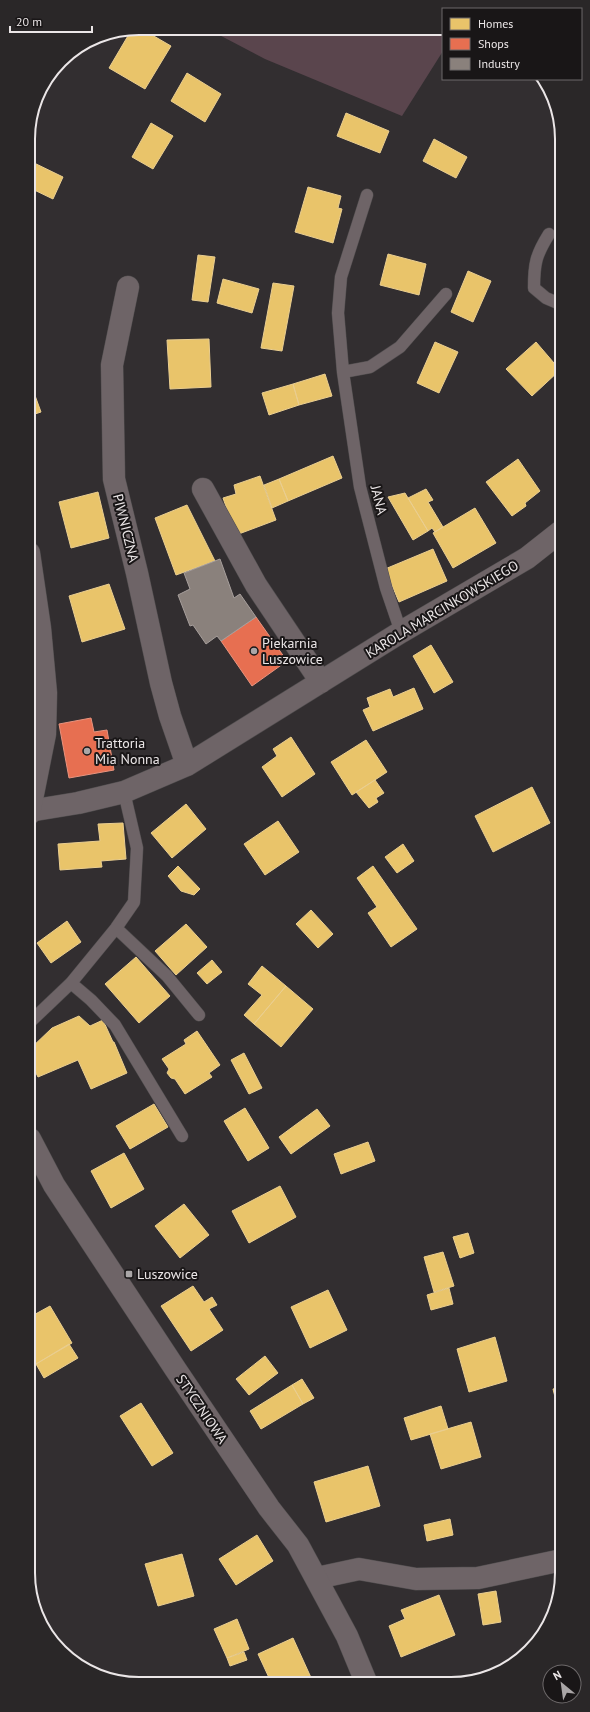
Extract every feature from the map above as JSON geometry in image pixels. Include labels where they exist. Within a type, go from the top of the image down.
[{"type":"street","name":"PIWNICZNA","points":[[128,287],[112,365],[114,479],[137,573],[161,683],[170,716],[187,765]]},
{"type":"street","points":[[204,489],[256,585],[321,682]]},
{"type":"street","name":"KAROLA MARCINKOWSKIEGO","points":[[35,811],[124,792],[187,765],[401,632],[527,558],[555,536]]},
{"type":"street","points":[[35,594],[40,628],[46,693],[45,734],[35,786]]},
{"type":"street","name":"STYCZNIOWA","points":[[35,1149],[54,1185],[269,1508],[298,1545],[317,1578],[346,1636],[364,1677]]},
{"type":"street","points":[[317,1578],[359,1569],[416,1579],[478,1578],[555,1562]]},
{"type":"lane","name":"JANA","points":[[367,196],[341,277],[338,314],[343,372],[360,486],[386,588],[401,632]]},
{"type":"lane","points":[[549,234],[537,253],[534,270],[534,288],[546,298],[555,302]]},
{"type":"lane","points":[[343,372],[370,366],[400,347],[446,294]]},
{"type":"lane","points":[[35,1017],[71,983],[116,928],[134,902],[136,848],[124,792]]},
{"type":"lane","points":[[116,928],[167,976],[199,1016]]},
{"type":"lane","points":[[71,983],[91,1000],[115,1025],[182,1136]]},
{"type":"shaded area","points":[[219,35],[442,35],[442,53],[402,116],[265,59]]},
{"type":"building: Homes","points":[[152,35],[171,46],[145,89],[109,68],[128,36]]},
{"type":"building: Homes","points":[[187,73],[221,94],[205,122],[171,101]]},
{"type":"building: Homes","points":[[346,113],[389,131],[380,153],[337,136]]},
{"type":"building: Homes","points":[[151,123],[173,136],[153,169],[132,157]]},
{"type":"building: Homes","points":[[434,139],[467,157],[456,178],[423,161]]},
{"type":"building: Homes","points":[[35,163],[63,177],[53,199],[35,190]]},
{"type":"building: Homes","points":[[308,187],[341,196],[338,208],[342,209],[333,243],[295,232]]},
{"type":"building: Homes","points":[[388,254],[426,264],[419,295],[380,285]]},
{"type":"building: Homes","points":[[198,255],[215,257],[208,302],[192,300]]},
{"type":"building: Homes","points":[[468,271],[491,281],[473,322],[451,312]]},
{"type":"building: Homes","points":[[223,279],[259,289],[252,313],[217,303]]},
{"type":"building: Homes","points":[[273,283],[294,286],[282,351],[261,348]]},
{"type":"building: Homes","points":[[209,339],[211,387],[170,389],[167,340]]},
{"type":"building: Homes","points":[[435,342],[458,352],[439,393],[417,383]]},
{"type":"building: Homes","points":[[536,342],[555,364],[555,375],[532,396],[506,369]]},
{"type":"building: Homes","points":[[325,374],[332,396],[299,405],[293,384]]},
{"type":"building: Homes","points":[[293,384],[299,405],[269,415],[262,393]]},
{"type":"building: Homes","points":[[35,396],[41,412],[35,414]]},
{"type":"building: Homes","points":[[333,456],[342,478],[288,501],[279,479]]},
{"type":"building: Homes","points":[[518,459],[540,491],[525,503],[526,506],[512,516],[486,482]]},
{"type":"building: Homes","points":[[260,476],[276,520],[236,535],[223,498],[236,494],[234,485]]},
{"type":"building: Homes","points":[[279,479],[288,501],[272,508],[264,485]]},
{"type":"building: Homes","points":[[426,489],[433,500],[428,502],[443,527],[435,532],[432,528],[428,531],[408,498]]},
{"type":"building: Homes","points":[[98,492],[109,538],[71,548],[59,502]]},
{"type":"building: Homes","points":[[405,493],[428,531],[413,540],[388,497]]},
{"type":"building: Homes","points":[[187,505],[215,561],[176,575],[155,518]]},
{"type":"building: Homes","points":[[475,508],[496,543],[453,568],[433,533]]},
{"type":"building: Homes","points":[[433,549],[447,581],[399,602],[385,569]]},
{"type":"building: Homes","points":[[109,584],[125,629],[82,642],[69,596]]},
{"type":"building: Homes","points":[[431,645],[453,682],[434,693],[413,656]]},
{"type":"building: Homes","points":[[414,688],[423,709],[373,731],[363,710],[370,707],[367,698],[390,689],[393,697]]},
{"type":"building: Homes","points":[[291,737],[315,774],[282,797],[262,767],[277,756],[273,749]]},
{"type":"building: Homes","points":[[366,740],[387,772],[352,795],[331,762]]},
{"type":"building: Homes","points":[[375,780],[384,793],[376,798],[378,802],[369,808],[356,792]]},
{"type":"building: Homes","points":[[532,787],[550,823],[493,852],[475,816]]},
{"type":"building: Homes","points":[[186,804],[206,829],[172,858],[151,833]]},
{"type":"building: Homes","points":[[278,821],[299,852],[265,875],[244,844]]},
{"type":"building: Homes","points":[[123,823],[126,859],[101,861],[102,867],[60,870],[58,844],[100,841],[98,824]]},
{"type":"building: Homes","points":[[403,844],[414,861],[397,873],[385,857]]},
{"type":"building: Homes","points":[[178,866],[200,889],[194,895],[181,891],[168,876]]},
{"type":"building: Homes","points":[[373,866],[417,929],[391,947],[368,913],[377,907],[357,878]]},
{"type":"building: Homes","points":[[311,910],[333,934],[318,948],[296,924]]},
{"type":"building: Homes","points":[[67,921],[81,942],[51,963],[37,943]]},
{"type":"building: Homes","points":[[186,924],[207,947],[176,975],[155,951]]},
{"type":"building: Homes","points":[[136,957],[170,996],[139,1023],[105,984]]},
{"type":"building: Homes","points":[[212,960],[222,972],[207,984],[197,973]]},
{"type":"building: Homes","points":[[262,966],[286,986],[254,1024],[244,1015],[262,995],[248,984]]},
{"type":"building: Homes","points":[[286,986],[313,1009],[281,1047],[254,1024]]},
{"type":"building: Homes","points":[[79,1016],[90,1026],[103,1020],[127,1073],[91,1089],[78,1060],[38,1077],[35,1071],[35,1044],[52,1028]]},
{"type":"building: Homes","points":[[197,1031],[220,1065],[209,1073],[212,1077],[185,1094],[175,1079],[171,1078],[167,1073],[169,1069],[162,1059],[186,1044],[184,1040]]},
{"type":"building: Homes","points":[[244,1053],[262,1088],[249,1094],[231,1060]]},
{"type":"building: Homes","points":[[154,1104],[168,1127],[130,1149],[116,1126]]},
{"type":"building: Homes","points":[[245,1108],[269,1148],[248,1161],[224,1121]]},
{"type":"building: Homes","points":[[317,1109],[330,1126],[291,1154],[279,1137]]},
{"type":"building: Homes","points":[[368,1142],[375,1161],[341,1174],[334,1154]]},
{"type":"building: Homes","points":[[124,1153],[144,1189],[111,1208],[91,1171]]},
{"type":"building: Homes","points":[[280,1186],[296,1217],[249,1243],[232,1211]]},
{"type":"building: Homes","points":[[184,1204],[209,1235],[180,1258],[155,1226]]},
{"type":"building: Homes","points":[[468,1233],[474,1253],[460,1258],[453,1237]]},
{"type":"building: Homes","points":[[443,1252],[454,1286],[434,1292],[424,1257]]},
{"type":"building: Homes","points":[[193,1286],[204,1302],[212,1297],[217,1305],[209,1309],[223,1330],[191,1351],[161,1306]]},
{"type":"building: Homes","points":[[449,1288],[453,1304],[431,1310],[427,1295]]},
{"type":"building: Homes","points":[[328,1290],[347,1330],[310,1348],[291,1307]]},
{"type":"building: Homes","points":[[50,1306],[72,1343],[36,1364],[35,1362],[35,1314]]},
{"type":"building: Homes","points":[[495,1337],[507,1381],[469,1392],[457,1349]]},
{"type":"building: Homes","points":[[69,1344],[78,1358],[44,1378],[36,1364]]},
{"type":"building: Homes","points":[[265,1356],[278,1373],[249,1395],[236,1379]]},
{"type":"building: Homes","points":[[302,1379],[314,1398],[303,1404],[292,1385]]},
{"type":"building: Homes","points":[[292,1385],[303,1404],[261,1429],[250,1411]]},
{"type":"building: Homes","points":[[141,1403],[173,1453],[152,1466],[120,1416]]},
{"type":"building: Homes","points":[[441,1406],[448,1429],[411,1440],[404,1418]]},
{"type":"building: Homes","points":[[471,1422],[481,1457],[441,1469],[430,1434]]},
{"type":"building: Homes","points":[[368,1466],[380,1506],[326,1522],[314,1482]]},
{"type":"building: Homes","points":[[450,1519],[453,1535],[427,1541],[424,1525]]},
{"type":"building: Homes","points":[[257,1535],[273,1561],[236,1585],[219,1559]]},
{"type":"building: Homes","points":[[182,1554],[194,1596],[158,1606],[145,1564]]},
{"type":"building: Homes","points":[[496,1591],[501,1622],[483,1625],[478,1594]]},
{"type":"building: Homes","points":[[439,1595],[455,1635],[401,1657],[389,1626],[405,1619],[401,1610]]},
{"type":"building: Homes","points":[[237,1619],[249,1649],[227,1658],[214,1629]]},
{"type":"building: Homes","points":[[293,1638],[311,1677],[269,1677],[258,1654]]},
{"type":"building: Homes","points":[[244,1652],[247,1660],[230,1666],[227,1658]]},
{"type":"building: Shops","name":"Piekarnia Luszowice","points":[[256,617],[287,661],[252,686],[221,641]]},
{"type":"building: Shops","name":"Trattoria Mia Nonna","points":[[91,718],[94,732],[107,730],[114,770],[69,778],[59,724]]},
{"type":"building: Industry","points":[[220,559],[234,598],[240,594],[256,617],[221,641],[217,636],[206,644],[193,625],[190,626],[178,595],[190,589],[184,573]]},
{"type":"place","name":"Piekarnia Luszowice","points":[[254,651]]},
{"type":"place","name":"Trattoria Mia Nonna","points":[[87,751]]},
{"type":"place","name":"Luszowice","points":[[129,1274]]}]
